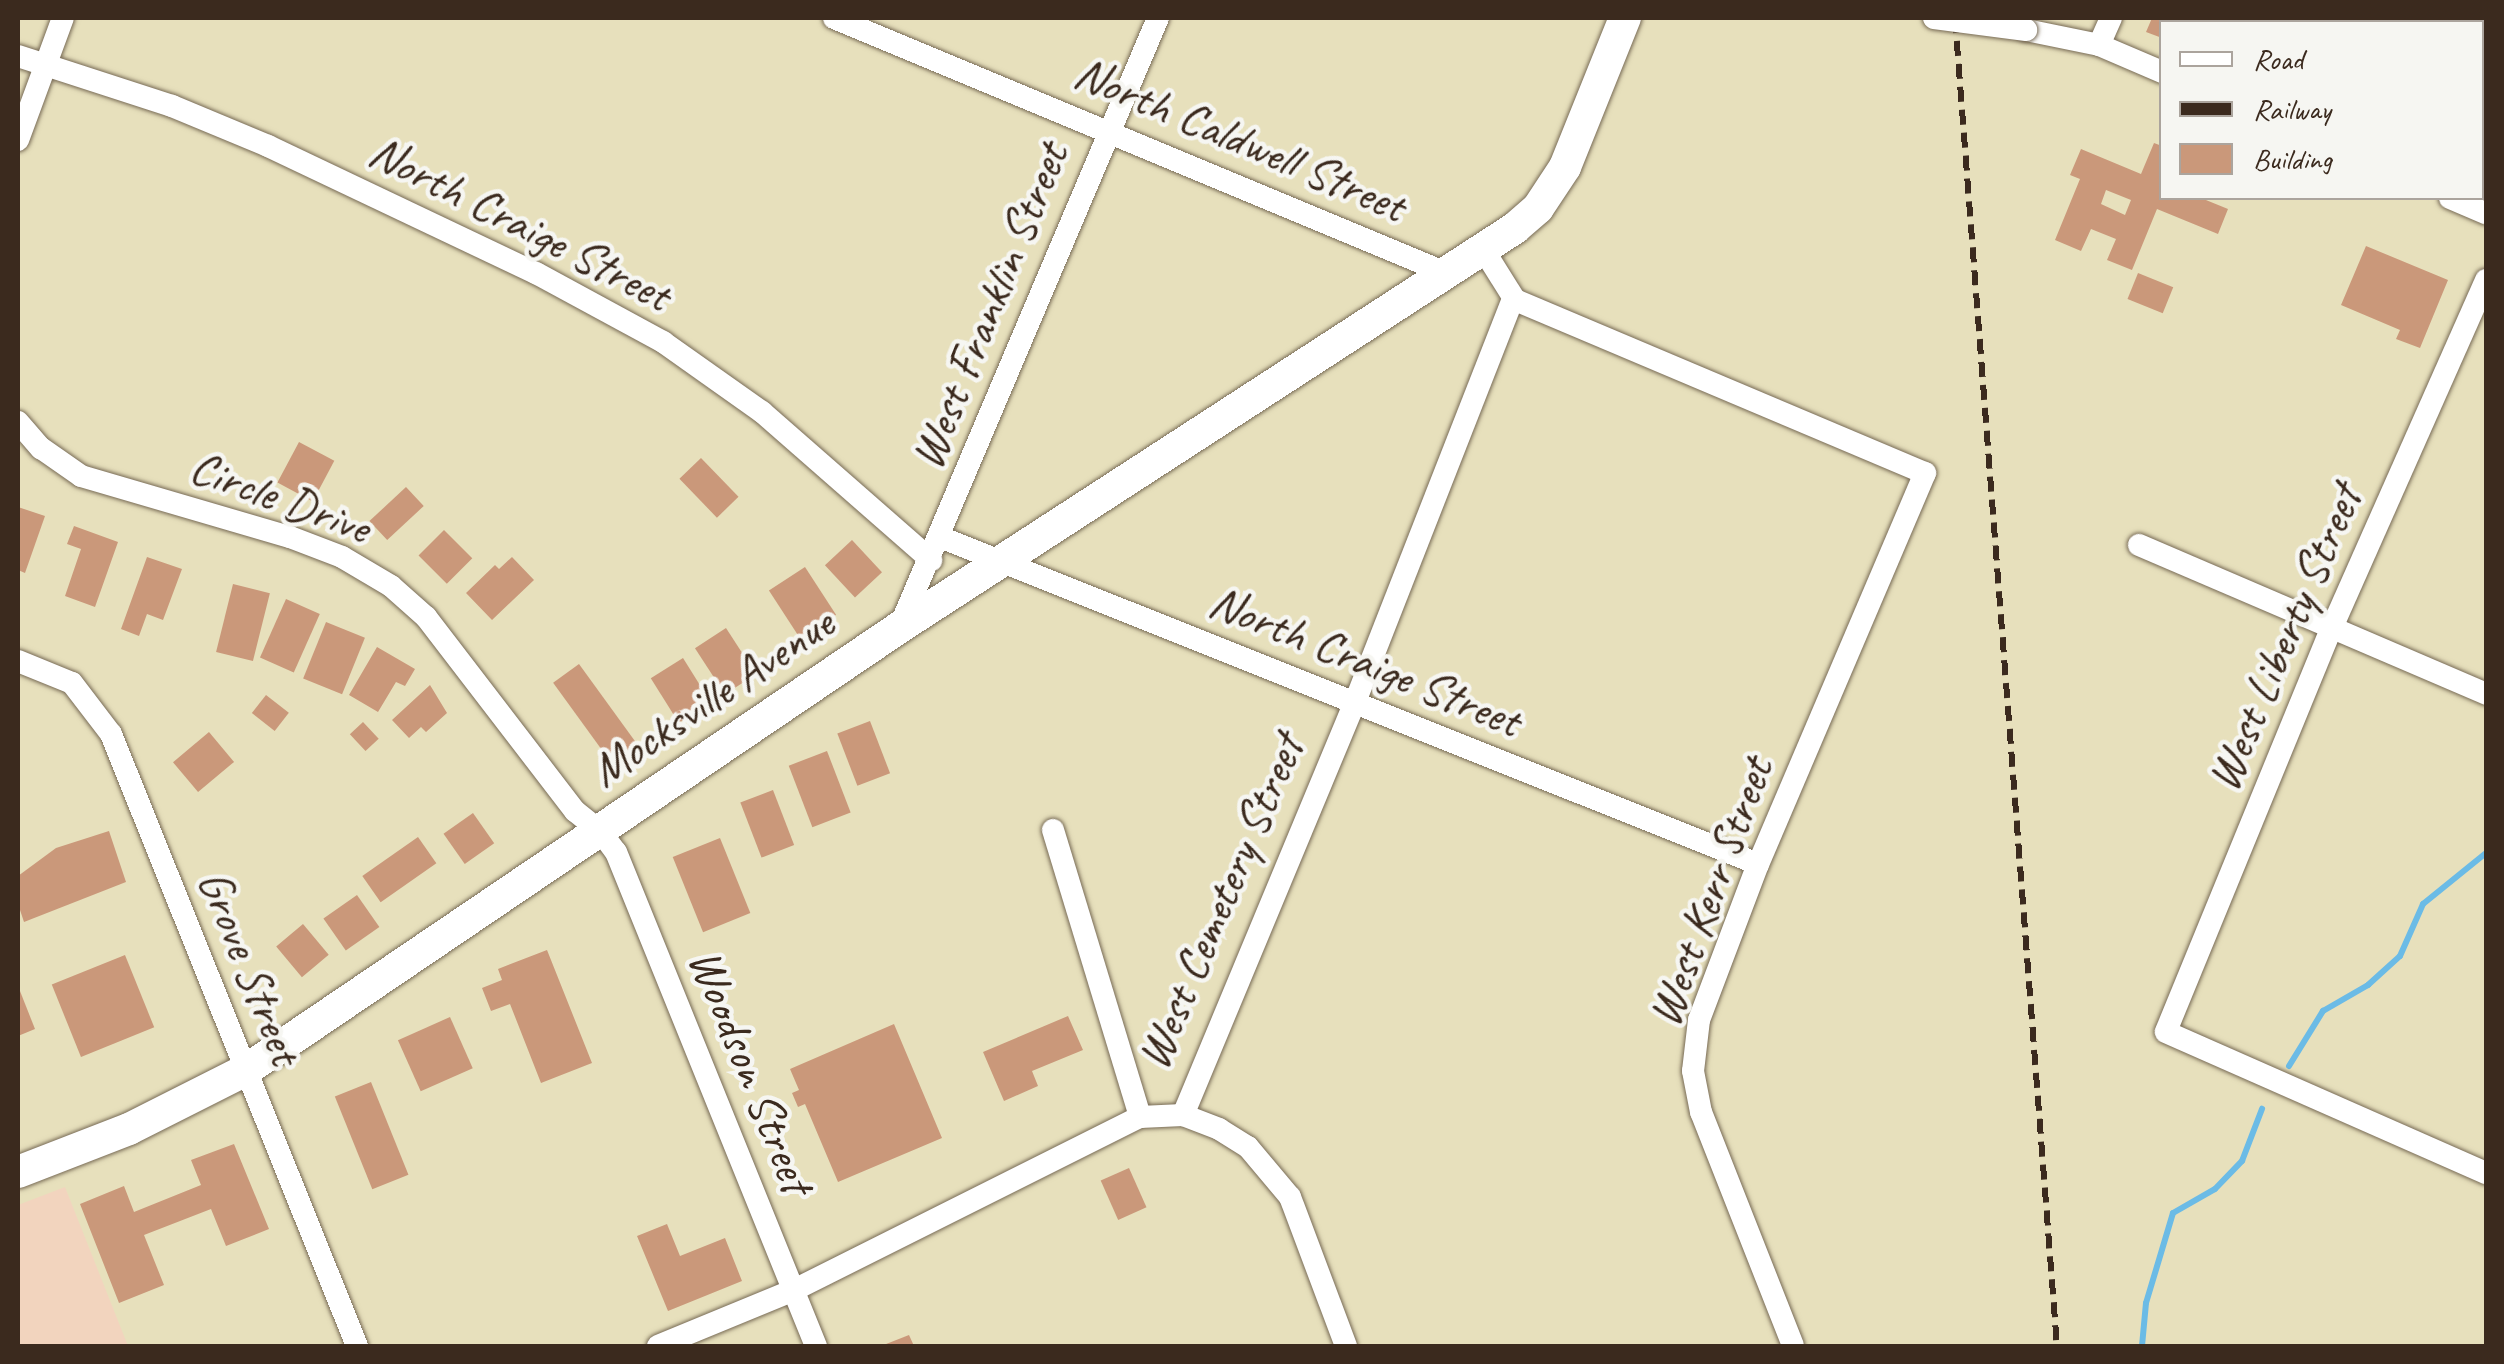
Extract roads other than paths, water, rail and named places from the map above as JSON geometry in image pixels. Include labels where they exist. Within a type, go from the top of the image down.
[{"type":"street","points":[[18,140],[63,18]]},
{"type":"street","name":"North Caldwell Street","points":[[834,18],[1446,273]]},
{"type":"street","name":"West Franklin Street","points":[[900,627],[1158,18]]},
{"type":"street","points":[[1446,273],[1531,215],[1556,183],[1625,18]]},
{"type":"street","points":[[1934,18],[2026,30],[2099,45],[2159,71]]},
{"type":"street","points":[[2099,45],[2111,18]]},
{"type":"street","name":"North Craige Street","points":[[18,56],[172,106],[268,146],[536,273],[663,342],[762,412],[931,560]]},
{"type":"street","points":[[2455,200],[2486,213]]},
{"type":"street","points":[[1483,249],[1512,298]]},
{"type":"street","name":"Mocksville Avenue","points":[[18,1172],[129,1129],[246,1070],[900,627],[1446,273]]},
{"type":"street","name":"West Liberty Street","points":[[2486,280],[2331,628],[2166,1032],[2486,1173]]},
{"type":"street","name":"West Kerr Street","points":[[1512,298],[1925,473],[1758,864],[1699,1020],[1692,1071],[1701,1112],[1791,1346]]},
{"type":"street","name":"West Cemetery Street","points":[[658,1346],[794,1290],[1140,1117],[1183,1115],[1355,702],[1512,298]]},
{"type":"street","name":"Circle Drive","points":[[18,422],[41,448],[81,476],[290,537],[342,557],[390,586],[426,617],[575,811],[600,831]]},
{"type":"street","name":"North Craige Street","points":[[940,537],[1758,864]]},
{"type":"street","points":[[2139,545],[2486,694]]},
{"type":"street","name":"Grove Street","points":[[18,661],[72,682],[111,734],[356,1346]]},
{"type":"street","points":[[1053,830],[1140,1117]]},
{"type":"street","name":"Woodson Street","points":[[600,831],[616,852],[816,1346]]},
{"type":"street","points":[[1183,1115],[1220,1129],[1248,1147],[1290,1198],[1346,1346]]},
{"type":"waterway","points":[[2289,1066],[2323,1011],[2368,985],[2400,956],[2423,904],[2486,853]]},
{"type":"waterway","points":[[2142,1346],[2146,1303],[2173,1213],[2215,1189],[2242,1161],[2262,1109]]},
{"type":"railway","points":[[1955,18],[2057,1346]]}]
